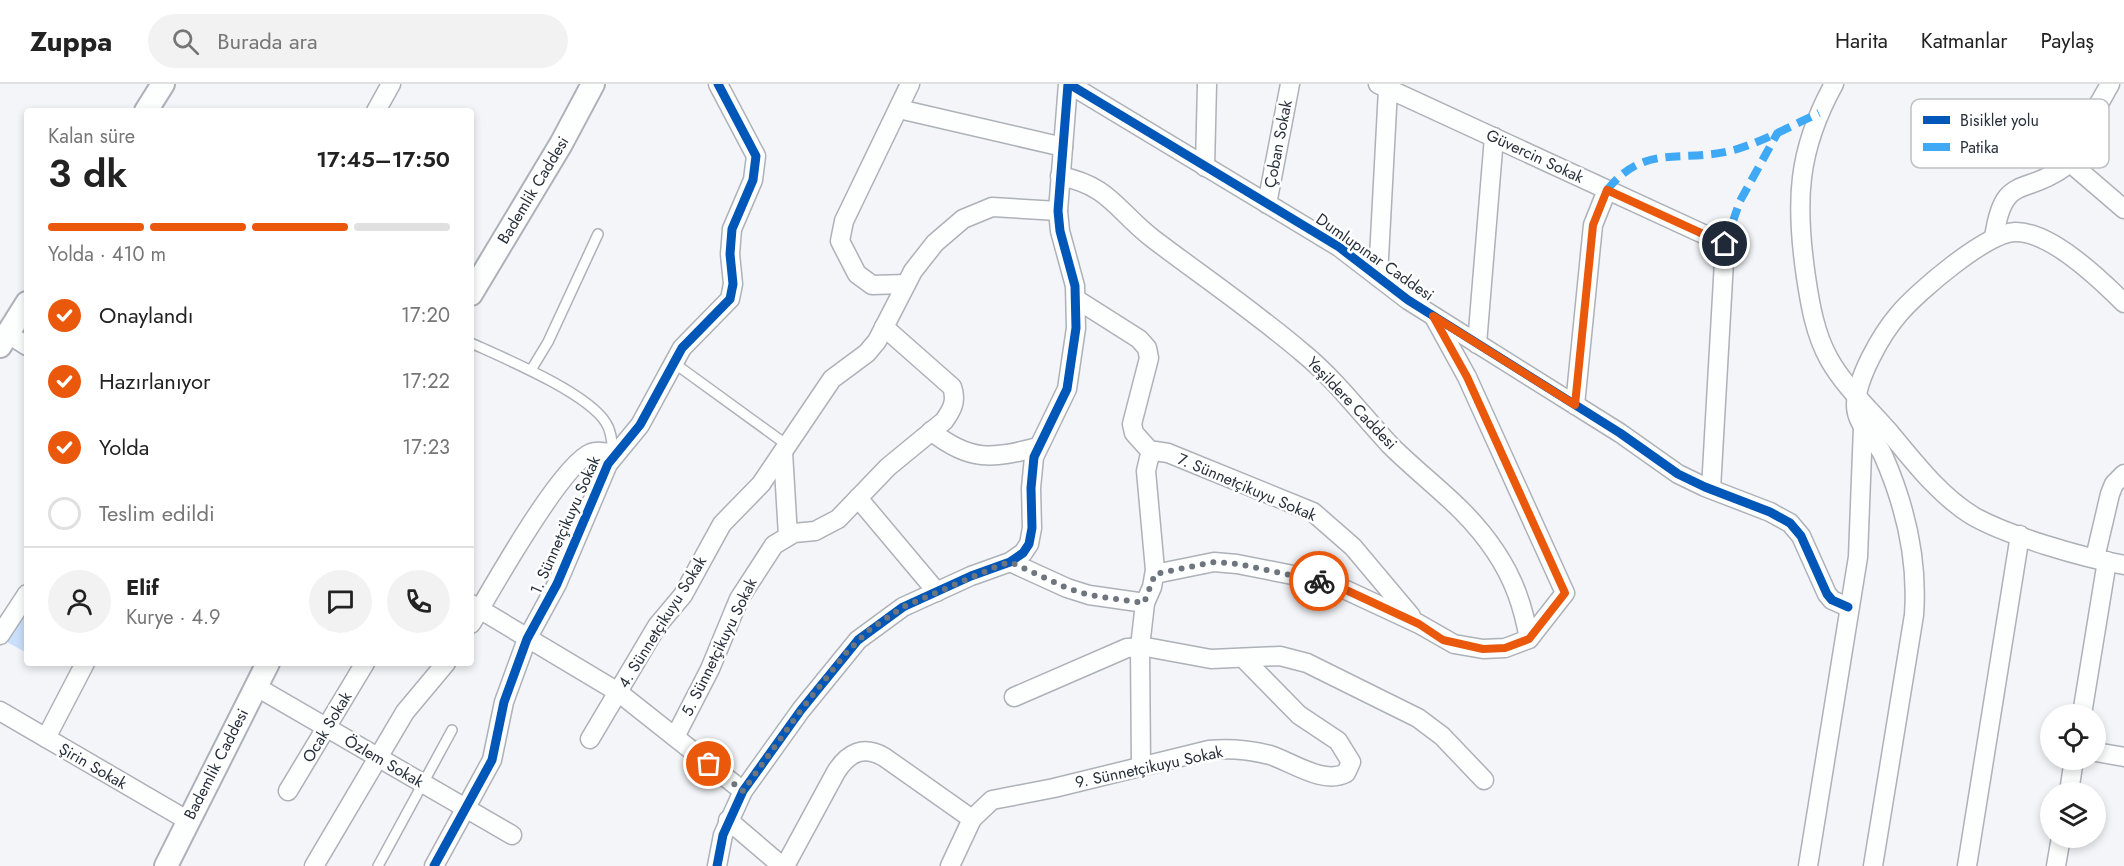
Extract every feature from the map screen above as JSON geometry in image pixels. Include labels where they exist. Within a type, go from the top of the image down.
[{"type":"street","points":[[148,108],[163,84]]},
{"type":"street","points":[[378,108],[391,84]]},
{"type":"street","name":"Bademlik Caddesi","points":[[474,289],[561,144],[593,84]]},
{"type":"street","name":"1. Sünnetçikuyu Sokak","points":[[434,866],[492,760],[504,702],[527,639],[557,584],[614,454],[640,425],[690,339],[730,300],[734,284],[730,254],[732,229],[749,191],[756,167],[754,149],[718,84]]},
{"type":"street","points":[[906,284],[879,286],[865,281],[857,274],[840,241],[844,221],[910,84]]},
{"type":"street","points":[[717,866],[728,820],[743,791],[801,710],[858,640],[889,615],[970,576],[1010,562],[1023,553],[1032,537],[1032,472],[1038,447],[1067,389],[1073,352],[1076,300],[1060,231],[1058,211],[1069,84]]},
{"type":"street","name":"Dumlupınar Caddesi","points":[[1069,84],[1339,247],[1433,316],[1575,405],[1678,474],[1770,512],[1796,528],[1827,594],[1832,600],[1848,607]]},
{"type":"street","points":[[1205,167],[1207,84]]},
{"type":"street","name":"Çoban Sokak","points":[[1267,204],[1290,84]]},
{"type":"street","points":[[1834,84],[1814,125],[1803,158],[1798,203],[1808,290],[1820,341],[1831,363],[1910,458],[1953,500],[1987,523],[2109,561]]},
{"type":"street","points":[[2102,99],[2110,84]]},
{"type":"street","points":[[1378,277],[1383,86]]},
{"type":"street","name":"Güvercin Sokak","points":[[1383,86],[1725,244],[1711,489]]},
{"type":"street","points":[[899,109],[1063,147]]},
{"type":"street","points":[[1477,344],[1494,137]]},
{"type":"street","points":[[1995,238],[2000,212],[2008,196],[2023,184],[2050,177],[2060,168]]},
{"type":"street","points":[[2076,168],[2124,209]]},
{"type":"street","name":"Yeşildere Caddesi","points":[[1060,176],[1079,180],[1107,195],[1143,231],[1304,353],[1342,389],[1390,445],[1446,493],[1488,541],[1519,592],[1529,639]]},
{"type":"street","points":[[1575,405],[1593,225],[1607,190]]},
{"type":"street","name":"4. Sünnetçikuyu Sokak","points":[[590,739],[657,626],[683,595],[722,525],[761,484],[832,379],[867,353],[877,341],[906,284],[935,243],[948,231],[978,211],[1011,207],[1058,211]]},
{"type":"street","points":[[1874,866],[1914,615],[1915,578],[1910,539],[1884,457],[1863,427],[1856,412],[1856,393],[1869,364],[1897,317],[1913,299],[1966,256],[1995,238],[2016,232],[2050,243],[2095,276],[2124,303]]},
{"type":"street","points":[[1076,300],[1139,339],[1147,348],[1149,358],[1132,424],[1134,433],[1152,453],[1146,475],[1155,574],[1144,603],[1140,647],[1141,766]]},
{"type":"street","points":[[24,308],[4,340],[24,345]]},
{"type":"street","points":[[1155,574],[1214,562],[1271,570],[1329,584],[1419,624],[1443,640],[1467,647],[1505,648],[1529,639],[1565,593],[1467,377],[1433,316]]},
{"type":"street","name":"5. Sünnetçikuyu Sokak","points":[[675,737],[710,669],[743,592],[774,545],[788,536],[828,526],[888,466],[950,413],[954,402],[952,387],[884,327]]},
{"type":"street","points":[[1808,866],[1860,531],[1863,427]]},
{"type":"street","points":[[931,431],[951,446],[973,455],[1002,456],[1038,447]]},
{"type":"street","points":[[785,449],[788,536]]},
{"type":"street","name":"7. Sünnetçikuyu Sokak","points":[[1152,453],[1159,450],[1168,453],[1312,512],[1353,547],[1419,624]]},
{"type":"street","points":[[614,454],[598,451],[590,453],[575,466],[519,541],[474,612],[527,639],[618,692],[743,791]]},
{"type":"street","points":[[2084,704],[2109,561],[2110,494],[2114,484],[2124,474]]},
{"type":"street","points":[[858,498],[937,592]]},
{"type":"street","points":[[1967,866],[2020,535]]},
{"type":"street","points":[[1010,562],[1067,588],[1089,595],[1144,603]]},
{"type":"street","points":[[0,635],[24,599]]},
{"type":"street","points":[[1014,697],[1112,654],[1140,647],[1211,659],[1280,656],[1292,658],[1398,706],[1442,736],[1484,780]]},
{"type":"street","name":"9. Sünnetçikuyu Sokak","points":[[950,866],[972,819],[985,805],[1001,797],[1054,788],[1225,748],[1272,756],[1323,776],[1346,774],[1351,762],[1344,748],[1284,702],[1244,658]]},
{"type":"street","points":[[46,738],[83,666]]},
{"type":"street","name":"Bademlik Caddesi","points":[[166,866],[187,820],[266,666]]},
{"type":"street","name":"Ocak Sokak","points":[[288,791],[364,666]]},
{"type":"street","points":[[314,866],[377,757],[414,700],[443,666]]},
{"type":"street","name":"Özlem Sokak","points":[[255,686],[512,835]]},
{"type":"street","name":"Şirin Sokak","points":[[0,711],[187,820]]},
{"type":"street","points":[[728,820],[784,866],[836,772],[846,758],[858,751],[872,751],[884,757],[972,819]]},
{"type":"street","points":[[2106,754],[2124,757]]},
{"type":"street","points":[[2056,866],[2059,848]]},
{"type":"lane","points":[[531,370],[548,342],[598,234]]},
{"type":"lane","points":[[474,344],[531,370],[597,411],[610,432],[614,454]]},
{"type":"lane","points":[[674,363],[785,449]]},
{"type":"lane","points":[[378,866],[452,730]]},
{"type":"shaded area","points":[[24,616],[24,651],[7,642]]},
{"type":"marked path","points":[[1607,190],[1621,175],[1636,165],[1666,157],[1715,154],[1734,150],[1767,138],[1819,113]]},
{"type":"marked path","points":[[1725,244],[1740,201],[1778,132]]},
{"type":"cycle path","points":[[434,866],[492,760],[504,702],[527,639],[557,584],[608,464],[640,425],[682,348],[730,299],[733,284],[730,254],[732,229],[753,180],[756,156],[718,84]]},
{"type":"cycle path","points":[[717,866],[723,835],[743,791],[801,710],[858,640],[903,607],[971,576],[1010,562],[1023,553],[1029,544],[1032,528],[1031,488],[1034,457],[1067,389],[1076,328],[1075,286],[1060,231],[1058,211],[1068,84]]},
{"type":"cycle path","points":[[1069,84],[1339,247],[1408,300],[1620,433],[1678,474],[1770,512],[1790,523],[1801,536],[1827,594],[1832,600],[1848,607]]},
{"type":"way so far","points":[[709,764],[743,791],[801,710],[846,653],[878,622],[926,596],[1000,565],[1010,562],[1067,588],[1089,595],[1144,603],[1152,587],[1155,574],[1198,563],[1238,564],[1319,581]]},
{"type":"route","points":[[1319,581],[1346,590],[1419,624],[1443,640],[1454,644],[1483,649],[1505,648],[1521,644],[1529,639],[1565,593],[1474,391],[1433,316],[1575,405],[1591,237],[1597,211],[1607,190],[1725,244]]}]
